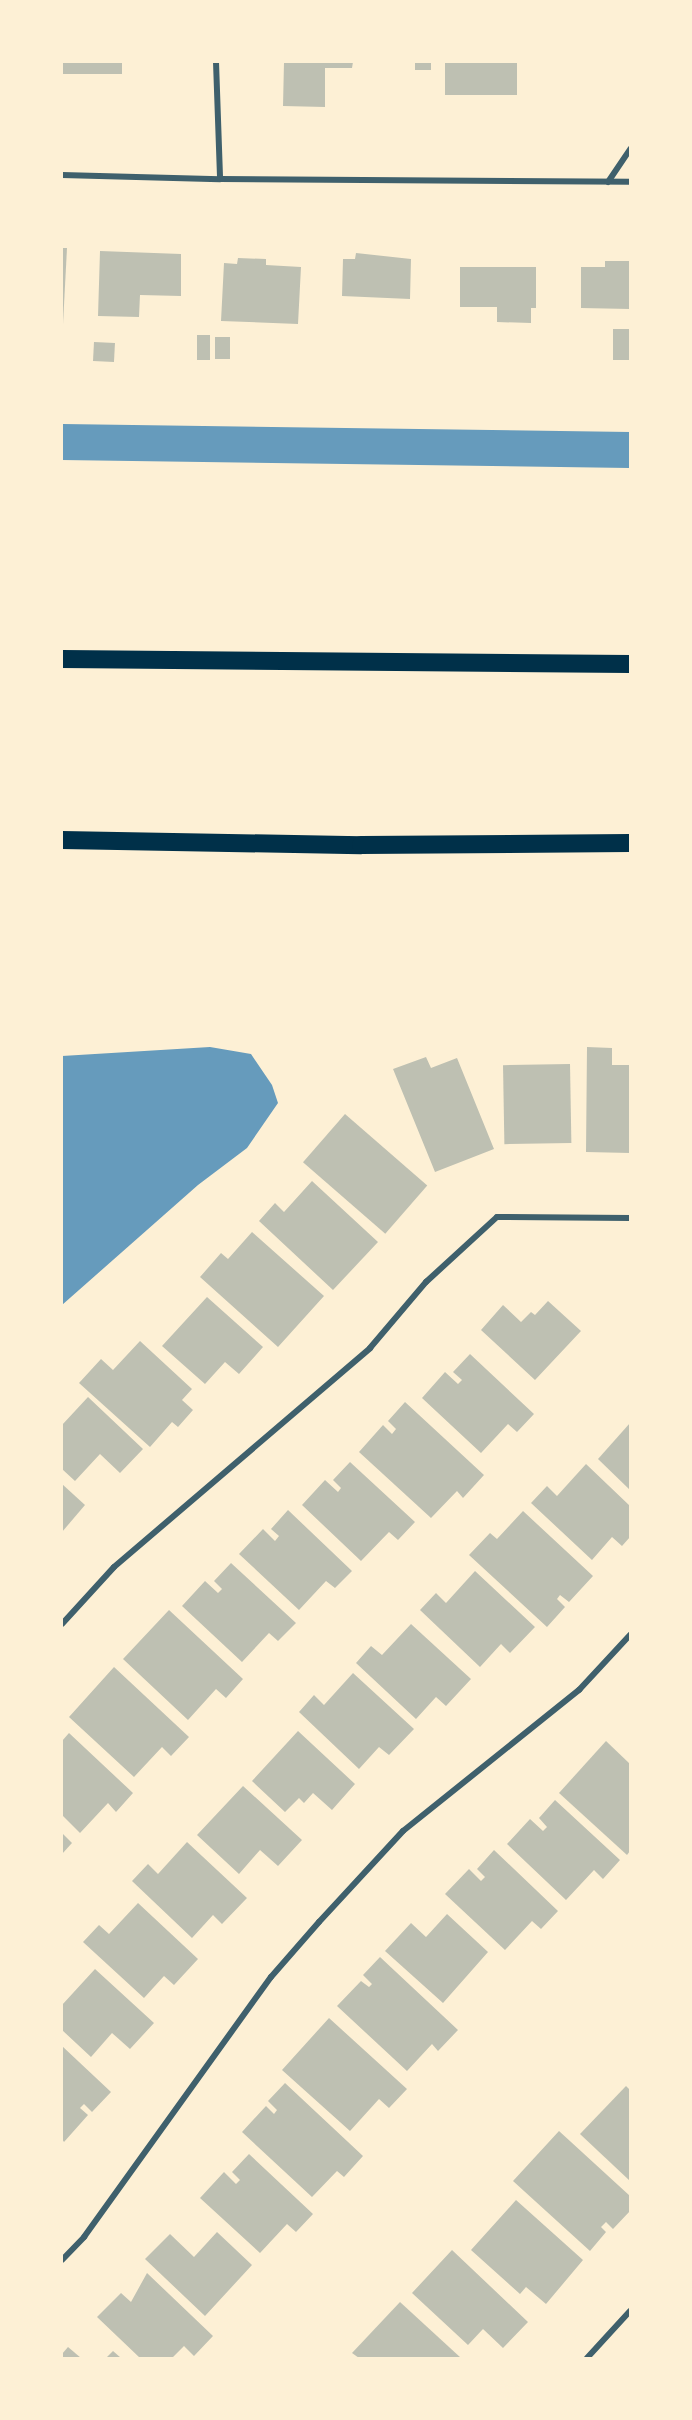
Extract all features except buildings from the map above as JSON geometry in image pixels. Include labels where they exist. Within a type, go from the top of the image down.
[{"type":"highway","points":[[62,659],[630,664]]},
{"type":"highway","points":[[62,840],[361,845],[630,843]]},
{"type":"street","points":[[216,62],[220,179]]},
{"type":"street","points":[[608,183],[630,149]]},
{"type":"street","points":[[62,175],[220,179],[630,182]]},
{"type":"street","points":[[62,1624],[114,1567],[370,1348],[426,1282],[497,1217],[630,1218]]},
{"type":"street","points":[[62,2260],[84,2236],[271,1977],[319,1922],[403,1832],[579,1690],[630,1635]]},
{"type":"street","points":[[586,2358],[630,2311]]},
{"type":"water","points":[[210,1047],[251,1054],[272,1085],[278,1103],[247,1148],[198,1185],[62,1305],[62,1056]]},
{"type":"waterway","points":[[62,442],[630,450]]}]
